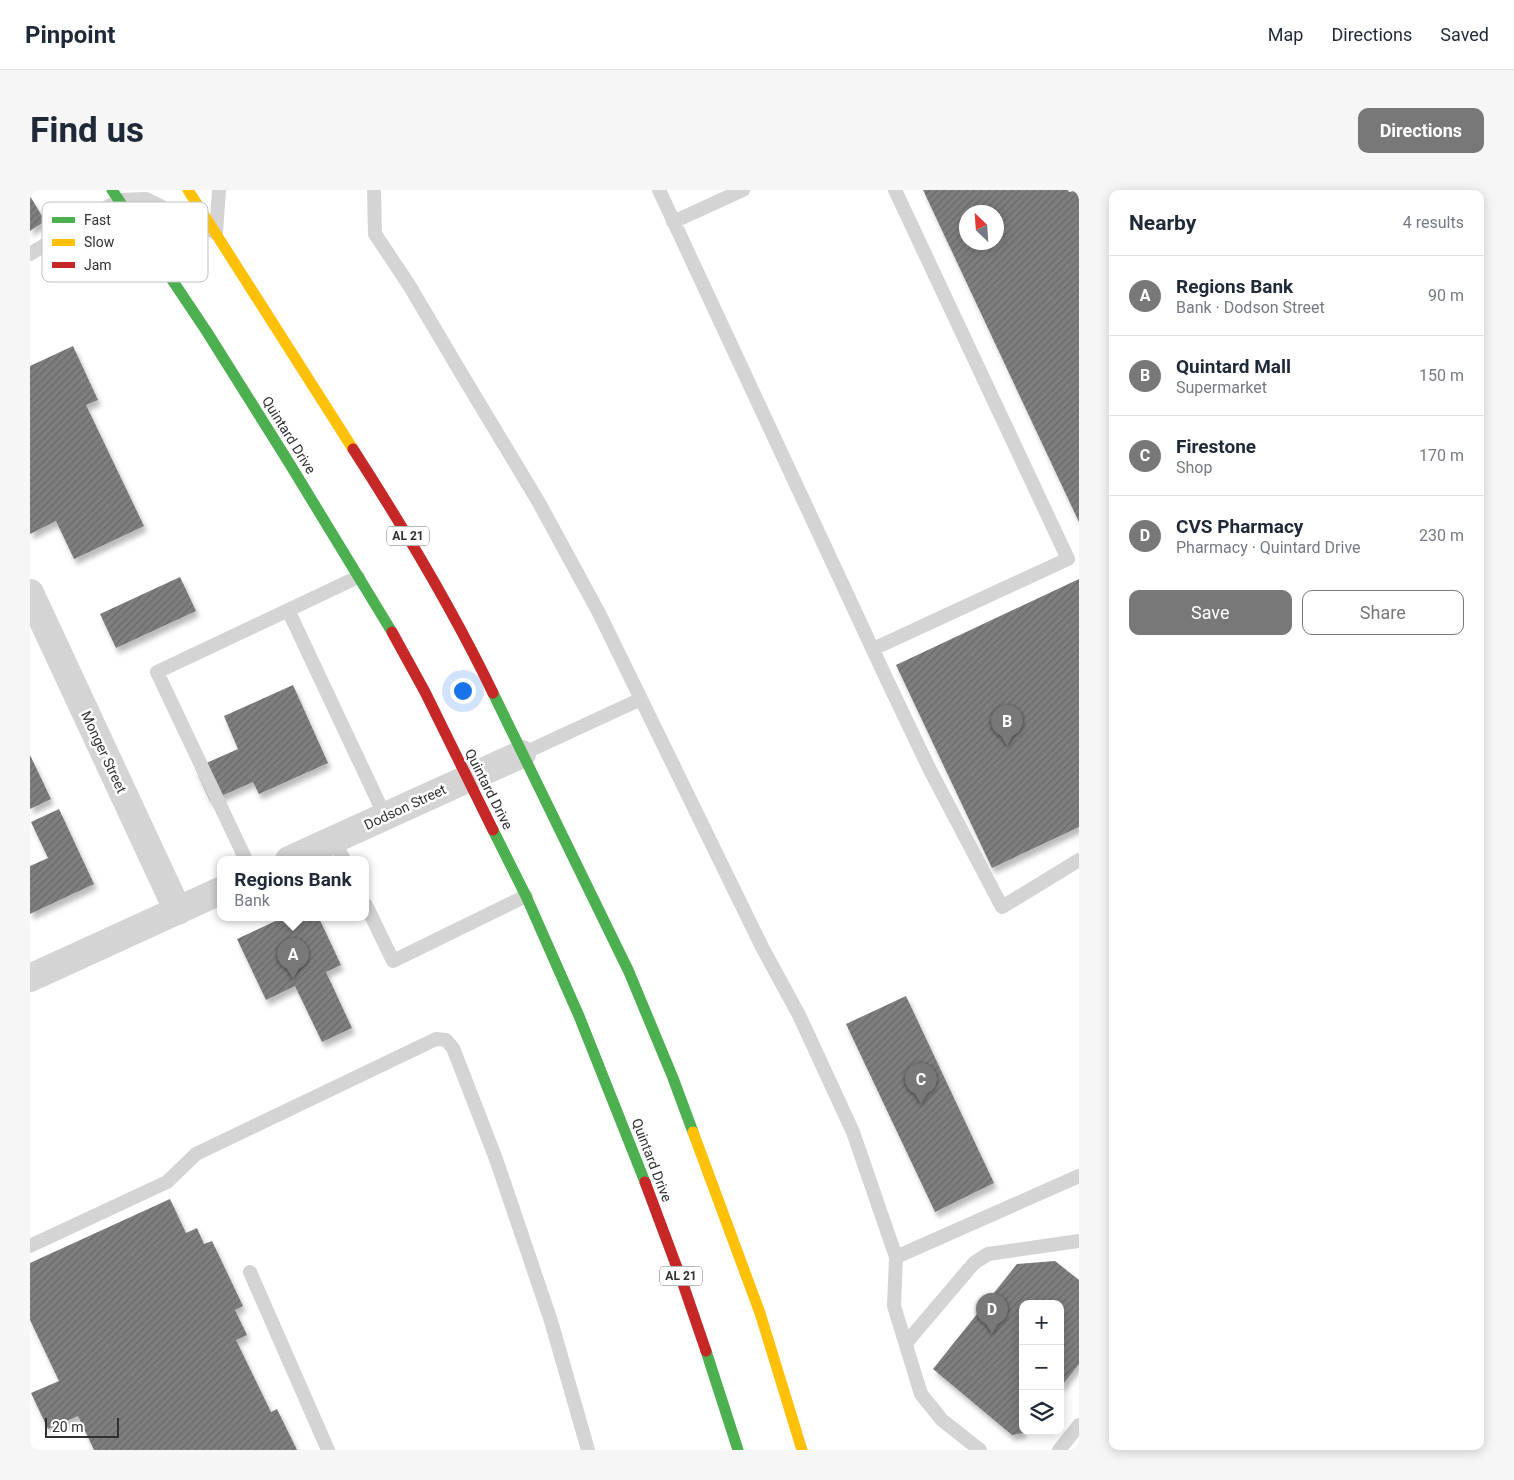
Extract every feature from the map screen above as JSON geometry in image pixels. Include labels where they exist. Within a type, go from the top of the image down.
[{"type":"highway","name":"AL 21","points":[[188,190],[196,202]]},
{"type":"highway","name":"AL 21","points":[[208,221],[408,536],[456,620],[629,972],[672,1078],[760,1312],[802,1450]]},
{"type":"highway","name":"Quintard Drive","points":[[173,282],[291,466],[403,650],[526,896],[579,1016],[649,1192],[682,1281],[738,1450]]},
{"type":"street","name":"Monger Street","points":[[30,593],[178,911]]},
{"type":"street","name":"Dodson Street","points":[[308,856],[339,850],[386,816],[522,754]]},
{"type":"street","points":[[30,978],[217,892]]},
{"type":"lane","points":[[208,229],[216,233],[219,190]]},
{"type":"lane","points":[[374,190],[375,234],[409,285],[538,501],[598,613],[762,946],[799,1015],[853,1132],[896,1257],[894,1306],[921,1394],[942,1420],[980,1450]]},
{"type":"lane","points":[[659,190],[929,768],[1002,907],[1079,860]]},
{"type":"lane","points":[[673,222],[743,190]]},
{"type":"lane","points":[[873,649],[1068,559],[895,190]]},
{"type":"lane","points":[[115,195],[146,199],[152,202]]},
{"type":"lane","points":[[30,254],[42,246]]},
{"type":"lane","points":[[244,856],[157,672],[358,577]]},
{"type":"lane","points":[[288,610],[386,816]]},
{"type":"lane","points":[[522,754],[641,699]]},
{"type":"lane","points":[[369,911],[393,961],[526,896]]},
{"type":"lane","points":[[30,1246],[167,1182],[196,1154],[436,1040],[446,1040],[453,1048],[496,1159],[551,1321],[588,1450]]},
{"type":"lane","points":[[896,1257],[1079,1176]]},
{"type":"lane","points":[[906,1343],[974,1262],[988,1254],[1079,1241]]},
{"type":"lane","points":[[250,1272],[328,1450]]},
{"type":"lane","points":[[1059,1450],[1079,1425]]},
{"type":"lane","points":[[729,1450],[733,1434]]},
{"type":"building","points":[[923,190],[1068,190],[1069,192],[1079,190],[1079,522]]},
{"type":"building","points":[[30,196],[42,216],[42,223],[30,231]]},
{"type":"building","points":[[73,346],[98,400],[86,405],[144,526],[74,559],[56,521],[30,534],[30,366]]},
{"type":"building","points":[[180,577],[196,611],[116,648],[100,614]]},
{"type":"building","points":[[1079,579],[1079,827],[992,868],[896,665]]},
{"type":"building","points":[[293,685],[328,763],[259,794],[253,782],[210,801],[195,768],[238,749],[224,716]]},
{"type":"building","points":[[30,755],[51,799],[30,809]]},
{"type":"building","points":[[59,809],[94,884],[30,914],[30,866],[48,858],[31,822]]},
{"type":"building","points":[[276,921],[320,921],[341,965],[326,972],[352,1028],[322,1042],[295,986],[266,1000],[237,939]]},
{"type":"building","points":[[906,996],[994,1183],[935,1212],[846,1024]]},
{"type":"building","points":[[170,1199],[186,1233],[197,1228],[204,1244],[212,1241],[243,1306],[235,1310],[247,1335],[236,1340],[271,1412],[277,1409],[297,1450],[94,1450],[78,1416],[48,1429],[31,1393],[59,1381],[30,1320],[30,1263]]},
{"type":"building","points":[[1055,1261],[1079,1280],[1079,1364],[1064,1383],[1064,1300],[1019,1300],[1019,1434],[1012,1435],[933,1369],[1017,1264]]},
{"type":"traffic: fast","points":[[112,190],[120,202]]},
{"type":"traffic: fast","points":[[174,282],[291,466],[392,632]]},
{"type":"traffic: fast","points":[[493,693],[629,972],[693,1132]]},
{"type":"traffic: fast","points":[[493,830],[526,896],[579,1016],[645,1182]]},
{"type":"traffic: fast","points":[[706,1351],[738,1450]]},
{"type":"traffic: slow","points":[[188,190],[196,202]]},
{"type":"traffic: slow","points":[[208,221],[353,449]]},
{"type":"traffic: slow","points":[[693,1132],[760,1313],[802,1450]]},
{"type":"traffic: jam","points":[[353,449],[427,569],[493,693]]},
{"type":"traffic: jam","points":[[392,632],[425,692],[493,830]]},
{"type":"traffic: jam","points":[[645,1182],[706,1351]]},
{"type":"place","name":"Quintard Mall","points":[[1007,746]]},
{"type":"place","name":"Regions Bank","points":[[293,979]]},
{"type":"place","name":"Firestone","points":[[921,1104]]},
{"type":"place","name":"CVS Pharmacy","points":[[992,1334]]}]
